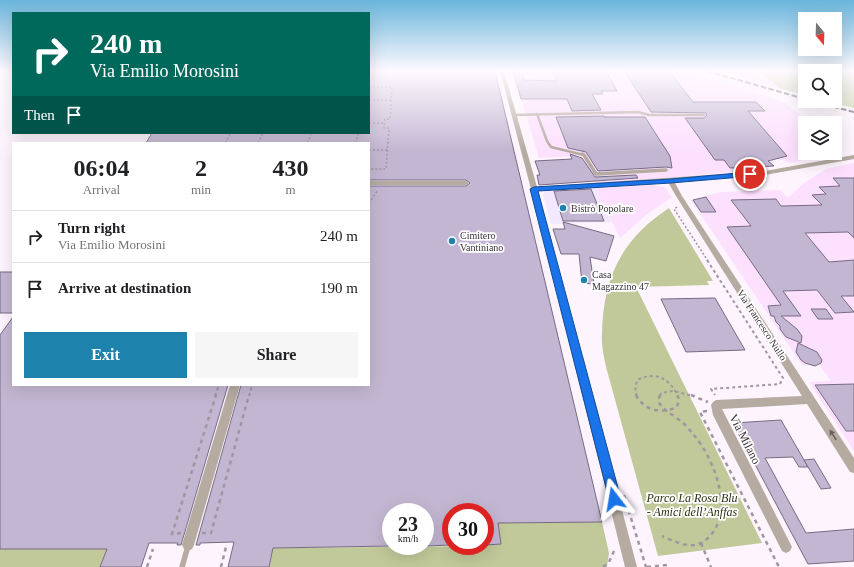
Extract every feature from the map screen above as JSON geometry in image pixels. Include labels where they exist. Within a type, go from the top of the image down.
[{"type":"street","points":[[509,97],[631,567]]},
{"type":"street","points":[[534,189],[671,181],[772,172],[854,157]]},
{"type":"street","name":"Via Francesco Nullo","points":[[671,181],[679,196],[854,468]]},
{"type":"street","points":[[370,183],[466,183]]},
{"type":"street","points":[[188,545],[235,386]]},
{"type":"street","name":"Via Milano","points":[[786,547],[712,403],[803,400],[808,398],[808,396]]},
{"type":"lane","points":[[514,114],[638,112],[649,115],[704,116]]},
{"type":"lane","points":[[537,114],[547,141],[551,147],[584,154],[596,174],[666,170]]},
{"type":"lane","points":[[182,567],[188,545]]},
{"type":"path","points":[[370,100],[391,100],[390,118],[385,119],[384,128],[390,128],[386,169],[370,169]]},
{"type":"path","points":[[370,123],[385,123]]},
{"type":"path","points":[[370,150],[388,150]]},
{"type":"path","points":[[370,202],[378,190]]},
{"type":"path","points":[[680,204],[674,209],[783,378],[780,384],[711,389],[715,396],[709,411],[700,412],[779,567]]},
{"type":"path","points":[[662,536],[688,545],[701,543],[712,533],[719,517],[721,500],[718,481],[712,465],[696,439],[677,419],[665,412],[650,409],[643,404],[635,392],[634,385],[641,376],[653,375],[666,380],[676,390],[678,402],[676,407],[672,411],[665,412]]},
{"type":"path","points":[[665,412],[658,401],[661,393],[668,390],[676,390],[712,403]]},
{"type":"path","points":[[624,493],[641,554],[647,567],[667,565],[668,567]]},
{"type":"path","points":[[701,543],[711,567]]},
{"type":"path","points":[[221,567],[226,547]]},
{"type":"path","points":[[147,567],[153,549]]},
{"type":"path","points":[[603,567],[609,562],[614,551]]},
{"type":"shaded area","points":[[521,97],[770,97],[783,102],[802,116],[798,116],[798,160],[804,160],[790,163],[777,158],[768,160],[774,166],[756,168],[757,170],[594,184],[581,156],[539,158]]},
{"type":"shaded area","points":[[854,163],[854,451],[809,382],[831,381],[819,364],[802,365],[691,200],[721,192],[780,190],[788,198],[804,183],[826,169]]},
{"type":"shaded area","points":[[653,185],[664,187],[672,197],[646,215],[620,238],[595,188]]},
{"type":"shaded area","points":[[595,188],[612,222],[551,224],[543,194],[545,191]]},
{"type":"green space","points":[[842,97],[854,97],[854,108],[842,105]]},
{"type":"green space","name":"Parco La Rosa Blu - Amici dell’Anffas","points":[[669,208],[713,281],[707,281],[709,285],[636,287],[762,543],[658,556],[606,367],[602,338],[603,313],[606,295],[611,277],[618,261],[627,246],[639,233]]},
{"type":"green space","points":[[602,522],[609,553],[607,567],[269,567],[273,548],[382,547],[382,555],[434,555],[434,546],[442,546],[442,555],[494,555],[494,544],[501,544],[498,523]]},
{"type":"green space","points":[[0,549],[107,549],[100,567],[0,567]]},
{"type":"building","name":"Cimitero Vantiniano","points":[[370,97],[501,97],[602,522],[498,523],[501,544],[494,544],[494,503],[442,503],[442,545],[434,546],[434,503],[382,503],[382,546],[273,548],[269,567],[228,567],[234,542],[200,543],[200,545],[196,545],[241,386],[370,386],[370,186],[466,186],[470,183],[466,180],[370,180],[370,142],[147,142],[151,134],[370,134]]},
{"type":"building","points":[[521,97],[594,97],[601,110],[572,111],[567,99],[521,99]]},
{"type":"building","points":[[641,97],[689,97],[693,102],[756,102],[765,111],[748,111],[787,156],[768,161],[774,166],[730,168],[724,160],[715,160],[685,118],[704,118],[707,115],[706,113],[651,112]]},
{"type":"building","points":[[556,117],[645,117],[670,156],[672,168],[666,167],[598,171],[586,152],[568,148]]},
{"type":"building","points":[[570,154],[582,158],[595,177],[636,175],[638,178],[539,185],[537,175],[540,175],[535,161],[572,159]]},
{"type":"building","points":[[833,178],[854,178],[854,238],[848,232],[805,233],[829,262],[854,260],[854,296],[841,296],[854,312],[835,313],[817,290],[783,291],[801,316],[781,316],[797,329],[802,336],[801,343],[786,337],[776,322],[774,316],[771,316],[768,306],[781,305],[727,227],[751,226],[731,200],[776,199],[781,206],[822,205],[812,195],[826,194],[819,187],[840,186]]},
{"type":"building","points":[[591,189],[604,221],[563,221],[554,191]]},
{"type":"building","points":[[706,197],[716,212],[701,212],[693,200]]},
{"type":"building","points":[[563,222],[614,236],[606,261],[590,257],[594,284],[582,283],[579,254],[561,254],[553,229],[565,229]]},
{"type":"building","points":[[0,272],[12,272],[12,313],[0,313]]},
{"type":"building","points":[[715,298],[745,350],[686,352],[661,299]]},
{"type":"building","points":[[811,309],[826,309],[833,319],[818,319]]},
{"type":"building","points":[[12,318],[12,386],[228,386],[181,545],[177,545],[178,543],[149,543],[141,567],[100,567],[107,549],[0,549],[0,335]]},
{"type":"building","points":[[798,343],[817,352],[822,360],[821,363],[815,366],[801,360],[796,352]]},
{"type":"building","points":[[854,384],[854,431],[846,431],[815,385]]},
{"type":"building","points":[[781,420],[808,467],[799,467],[793,457],[765,458],[806,533],[854,529],[854,561],[808,564],[733,423]]},
{"type":"building","points":[[814,459],[831,488],[821,489],[804,460]]},
{"type":"railway","points":[[838,108],[854,112]]},
{"type":"place","name":"Bistrò Popolare","points":[[563,208]]},
{"type":"place","name":"Cimitero Vantiniano","points":[[452,241]]},
{"type":"place","name":"Casa Magazzino 47","points":[[584,280]]},
{"type":"route","points":[[614,499],[534,189],[671,181],[750,174]]}]
